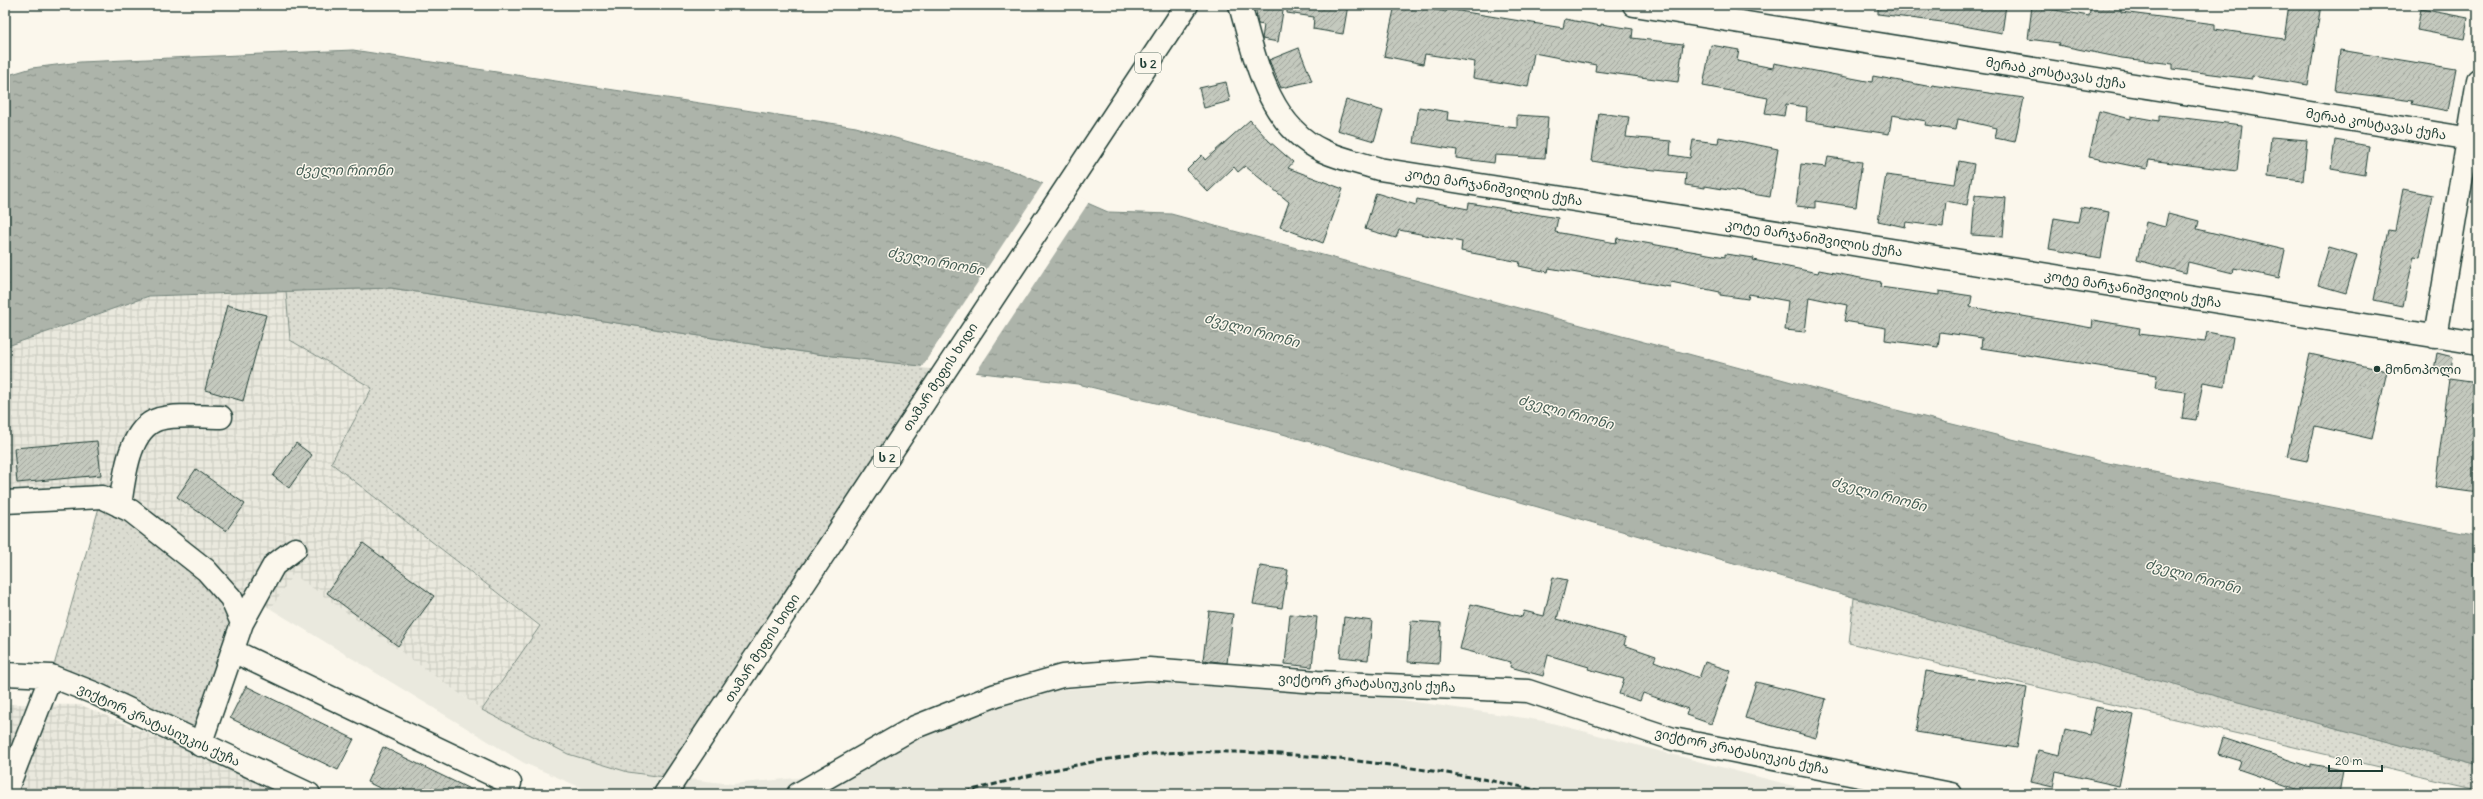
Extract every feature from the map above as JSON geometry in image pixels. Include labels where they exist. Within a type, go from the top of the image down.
[{"type":"main road","name":"თამარ მეფის ხიდი","points":[[665,794],[1187,5]]},
{"type":"main road","name":"კოტე მარჯანიშვილის ქუჩა","points":[[1240,5],[1266,92],[1294,132],[1323,151],[1379,168],[2478,343]]},
{"type":"main road","name":"მერაბ კოსტავას ქუჩა","points":[[1634,5],[2473,140]]},
{"type":"main road","points":[[2435,336],[2473,140],[2478,80]]},
{"type":"main road","points":[[120,506],[126,465],[134,445],[145,429],[158,420],[174,417],[221,417]]},
{"type":"main road","points":[[5,502],[102,497],[131,511],[206,570],[231,598],[242,623]]},
{"type":"main road","points":[[200,744],[242,623],[274,565],[295,549]]},
{"type":"main road","points":[[233,651],[510,783],[506,794]]},
{"type":"main road","name":"ვიქტორ კრატასიუკის ქუჩა","points":[[798,794],[915,726],[996,695],[1062,676],[1149,669],[1317,682],[1528,691],[1674,739],[1951,794]]},
{"type":"main road","name":"ვიქტორ კრატასიუკის ქუჩა","points":[[5,674],[51,676],[94,693],[309,794]]},
{"type":"main road","points":[[6,794],[51,676]]},
{"type":"shaded area","points":[[391,288],[816,354],[941,368],[664,777],[628,772],[568,754],[482,710],[540,626],[331,463],[372,388],[290,340],[286,291]]},
{"type":"shaded area","points":[[286,291],[290,340],[372,388],[331,463],[540,627],[482,710],[293,574],[271,609],[255,599],[242,623],[102,497],[5,502],[5,347],[149,296]]},
{"type":"shaded area","points":[[102,497],[206,570],[242,623],[200,745],[51,676]]},
{"type":"shaded area","points":[[293,573],[482,710],[568,754],[628,772],[732,784],[828,775],[907,739],[1044,691],[1175,681],[1368,695],[1544,721],[1824,794],[596,794],[524,763],[271,609]]},
{"type":"shaded area","points":[[1854,598],[2478,766],[2478,790],[1849,643]]},
{"type":"shaded area","points":[[5,704],[81,705],[290,794],[5,794]]},
{"type":"water","name":"ძველი რიონი","points":[[353,50],[856,127],[1016,172],[1108,212],[1171,214],[1884,407],[2108,463],[2478,536],[2478,766],[1968,630],[1279,433],[1078,384],[816,354],[391,288],[149,296],[5,347],[5,76],[32,68],[80,62]]},
{"type":"pier","points":[[1044,182],[1089,202],[975,374],[921,368]]},
{"type":"building","points":[[1255,5],[1284,5],[1278,42],[1262,39],[1264,25],[1258,24]]},
{"type":"building","points":[[1287,5],[1348,5],[1343,34],[1313,29],[1314,17],[1287,13]]},
{"type":"building","points":[[1395,5],[1412,5],[1446,12],[1447,9],[1563,28],[1565,19],[1601,26],[1601,24],[1633,29],[1632,38],[1683,44],[1678,82],[1595,71],[1596,65],[1534,53],[1528,87],[1473,78],[1475,62],[1425,54],[1423,64],[1384,56]]},
{"type":"building","points":[[1878,5],[2006,5],[2002,33],[1942,22],[1878,14]]},
{"type":"building","points":[[2091,5],[2107,5],[2121,8],[2121,12],[2215,24],[2215,29],[2284,39],[2289,5],[2321,5],[2308,85],[2252,76],[2252,79],[2173,69],[2173,64],[2122,58],[2058,45],[2059,43],[2028,39],[2032,6],[2089,16]]},
{"type":"building","points":[[2421,9],[2468,18],[2464,39],[2417,30]]},
{"type":"building","points":[[1711,45],[1739,50],[1737,61],[1773,68],[1774,63],[1872,82],[1873,76],[1932,87],[1932,85],[2024,98],[2015,142],[1995,138],[1997,128],[1958,119],[1956,130],[1925,125],[1926,121],[1892,115],[1889,134],[1806,121],[1807,107],[1786,104],[1784,116],[1765,113],[1768,98],[1703,86]]},
{"type":"building","points":[[1299,48],[1312,81],[1281,88],[1269,60]]},
{"type":"building","points":[[2340,50],[2456,69],[2448,111],[2412,104],[2413,101],[2335,91]]},
{"type":"building","points":[[1226,82],[1230,101],[1204,108],[1199,88]]},
{"type":"building","points":[[1346,100],[1383,111],[1374,141],[1337,130]]},
{"type":"building","points":[[1419,107],[1448,112],[1447,120],[1517,128],[1517,115],[1548,117],[1545,158],[1495,155],[1494,163],[1456,158],[1457,150],[1414,143]]},
{"type":"building","points":[[2099,111],[2131,119],[2131,116],[2159,121],[2159,115],[2242,125],[2237,171],[2149,160],[2147,169],[2089,157]]},
{"type":"building","points":[[1599,113],[1629,117],[1626,137],[1671,141],[1670,155],[1690,158],[1693,140],[1718,143],[1719,137],[1778,149],[1770,197],[1705,186],[1705,188],[1685,185],[1686,173],[1634,168],[1592,161]]},
{"type":"building","points":[[1250,120],[1269,141],[1293,162],[1288,168],[1343,189],[1323,243],[1280,227],[1289,202],[1245,166],[1238,172],[1234,167],[1208,192],[1187,170],[1202,155],[1205,160]]},
{"type":"building","points":[[2271,137],[2307,140],[2303,181],[2267,177]]},
{"type":"building","points":[[2335,140],[2369,146],[2365,175],[2331,169]]},
{"type":"building","points":[[1828,157],[1862,162],[1856,207],[1815,201],[1815,208],[1796,206],[1801,164],[1826,167]]},
{"type":"building","points":[[1959,161],[1974,164],[1967,205],[1946,201],[1943,227],[1906,222],[1905,227],[1878,221],[1886,175],[1955,184]]},
{"type":"building","points":[[2403,189],[2432,195],[2420,257],[2414,256],[2403,306],[2374,300],[2388,230],[2395,231]]},
{"type":"building","points":[[1376,193],[1416,205],[1417,199],[1468,209],[1469,203],[1558,218],[1555,232],[1616,243],[1617,238],[1725,257],[1725,254],[1754,258],[1753,260],[1818,273],[1819,270],[1881,282],[1880,287],[1939,295],[1939,291],[1972,296],[1970,307],[2092,328],[2093,320],[2140,328],[2139,334],[2205,342],[2207,332],[2233,337],[2225,386],[2203,382],[2196,420],[2182,418],[2186,392],[2155,388],[2157,375],[1981,348],[1982,338],[1940,332],[1938,347],[1885,340],[1886,328],[1844,321],[1847,305],[1809,297],[1805,332],[1785,330],[1788,301],[1749,294],[1748,299],[1720,295],[1720,292],[1671,282],[1670,287],[1549,268],[1548,272],[1519,266],[1520,262],[1461,251],[1462,242],[1399,230],[1396,238],[1365,229]]},
{"type":"building","points":[[1975,195],[2006,198],[2003,237],[1972,235]]},
{"type":"building","points":[[2081,207],[2109,212],[2101,258],[2049,249],[2054,218],[2078,222]]},
{"type":"building","points":[[2168,213],[2199,221],[2197,229],[2285,250],[2279,278],[2234,268],[2233,273],[2188,262],[2186,273],[2137,260],[2146,222],[2165,227]]},
{"type":"building","points":[[2329,247],[2357,255],[2346,293],[2318,285]]},
{"type":"building","points":[[227,305],[266,315],[243,401],[205,390]]},
{"type":"building","points":[[2437,353],[2453,357],[2450,374],[2434,370]]},
{"type":"building","points":[[2310,354],[2387,371],[2372,439],[2315,426],[2307,461],[2287,457]]},
{"type":"building","points":[[2449,379],[2478,383],[2478,493],[2435,487]]},
{"type":"building","points":[[97,441],[101,475],[17,483],[14,448]]},
{"type":"building","points":[[296,443],[312,455],[289,488],[273,476]]},
{"type":"building","points":[[196,469],[245,504],[226,531],[177,497]]},
{"type":"building","points":[[363,543],[434,596],[398,646],[327,593]]},
{"type":"building","points":[[1260,566],[1288,570],[1282,608],[1253,604]]},
{"type":"building","points":[[1553,577],[1567,580],[1557,619],[1626,638],[1624,645],[1656,656],[1654,661],[1699,678],[1705,662],[1731,671],[1711,724],[1686,715],[1688,709],[1643,693],[1640,701],[1619,694],[1624,679],[1588,669],[1589,667],[1548,655],[1543,676],[1510,667],[1511,662],[1460,649],[1471,604],[1522,617],[1524,611],[1544,616]]},
{"type":"building","points":[[1209,611],[1233,614],[1227,663],[1203,660]]},
{"type":"building","points":[[1290,614],[1317,617],[1312,667],[1285,664]]},
{"type":"building","points":[[1344,617],[1372,621],[1368,660],[1340,657]]},
{"type":"building","points":[[1411,621],[1441,623],[1439,664],[1408,662]]},
{"type":"building","points":[[1926,671],[2027,688],[2017,748],[1916,732]]},
{"type":"building","points":[[1756,682],[1826,699],[1816,738],[1745,718]]},
{"type":"building","points":[[246,686],[354,739],[338,770],[230,718]]},
{"type":"building","points":[[2096,707],[2134,715],[2119,786],[2056,772],[2053,787],[2031,782],[2038,750],[2060,755],[2065,729],[2090,735]]},
{"type":"building","points":[[2223,738],[2310,767],[2310,764],[2343,770],[2339,794],[2311,794],[2238,769],[2241,761],[2218,754]]},
{"type":"building","points":[[383,747],[480,794],[392,794],[367,782]]},
{"type":"railway","points":[[957,794],[1076,765],[1125,757],[1180,752],[1242,752],[1366,762],[1475,778],[1552,794]]},
{"type":"place","name":"მონოპოლი","points":[[2377,369]]}]
